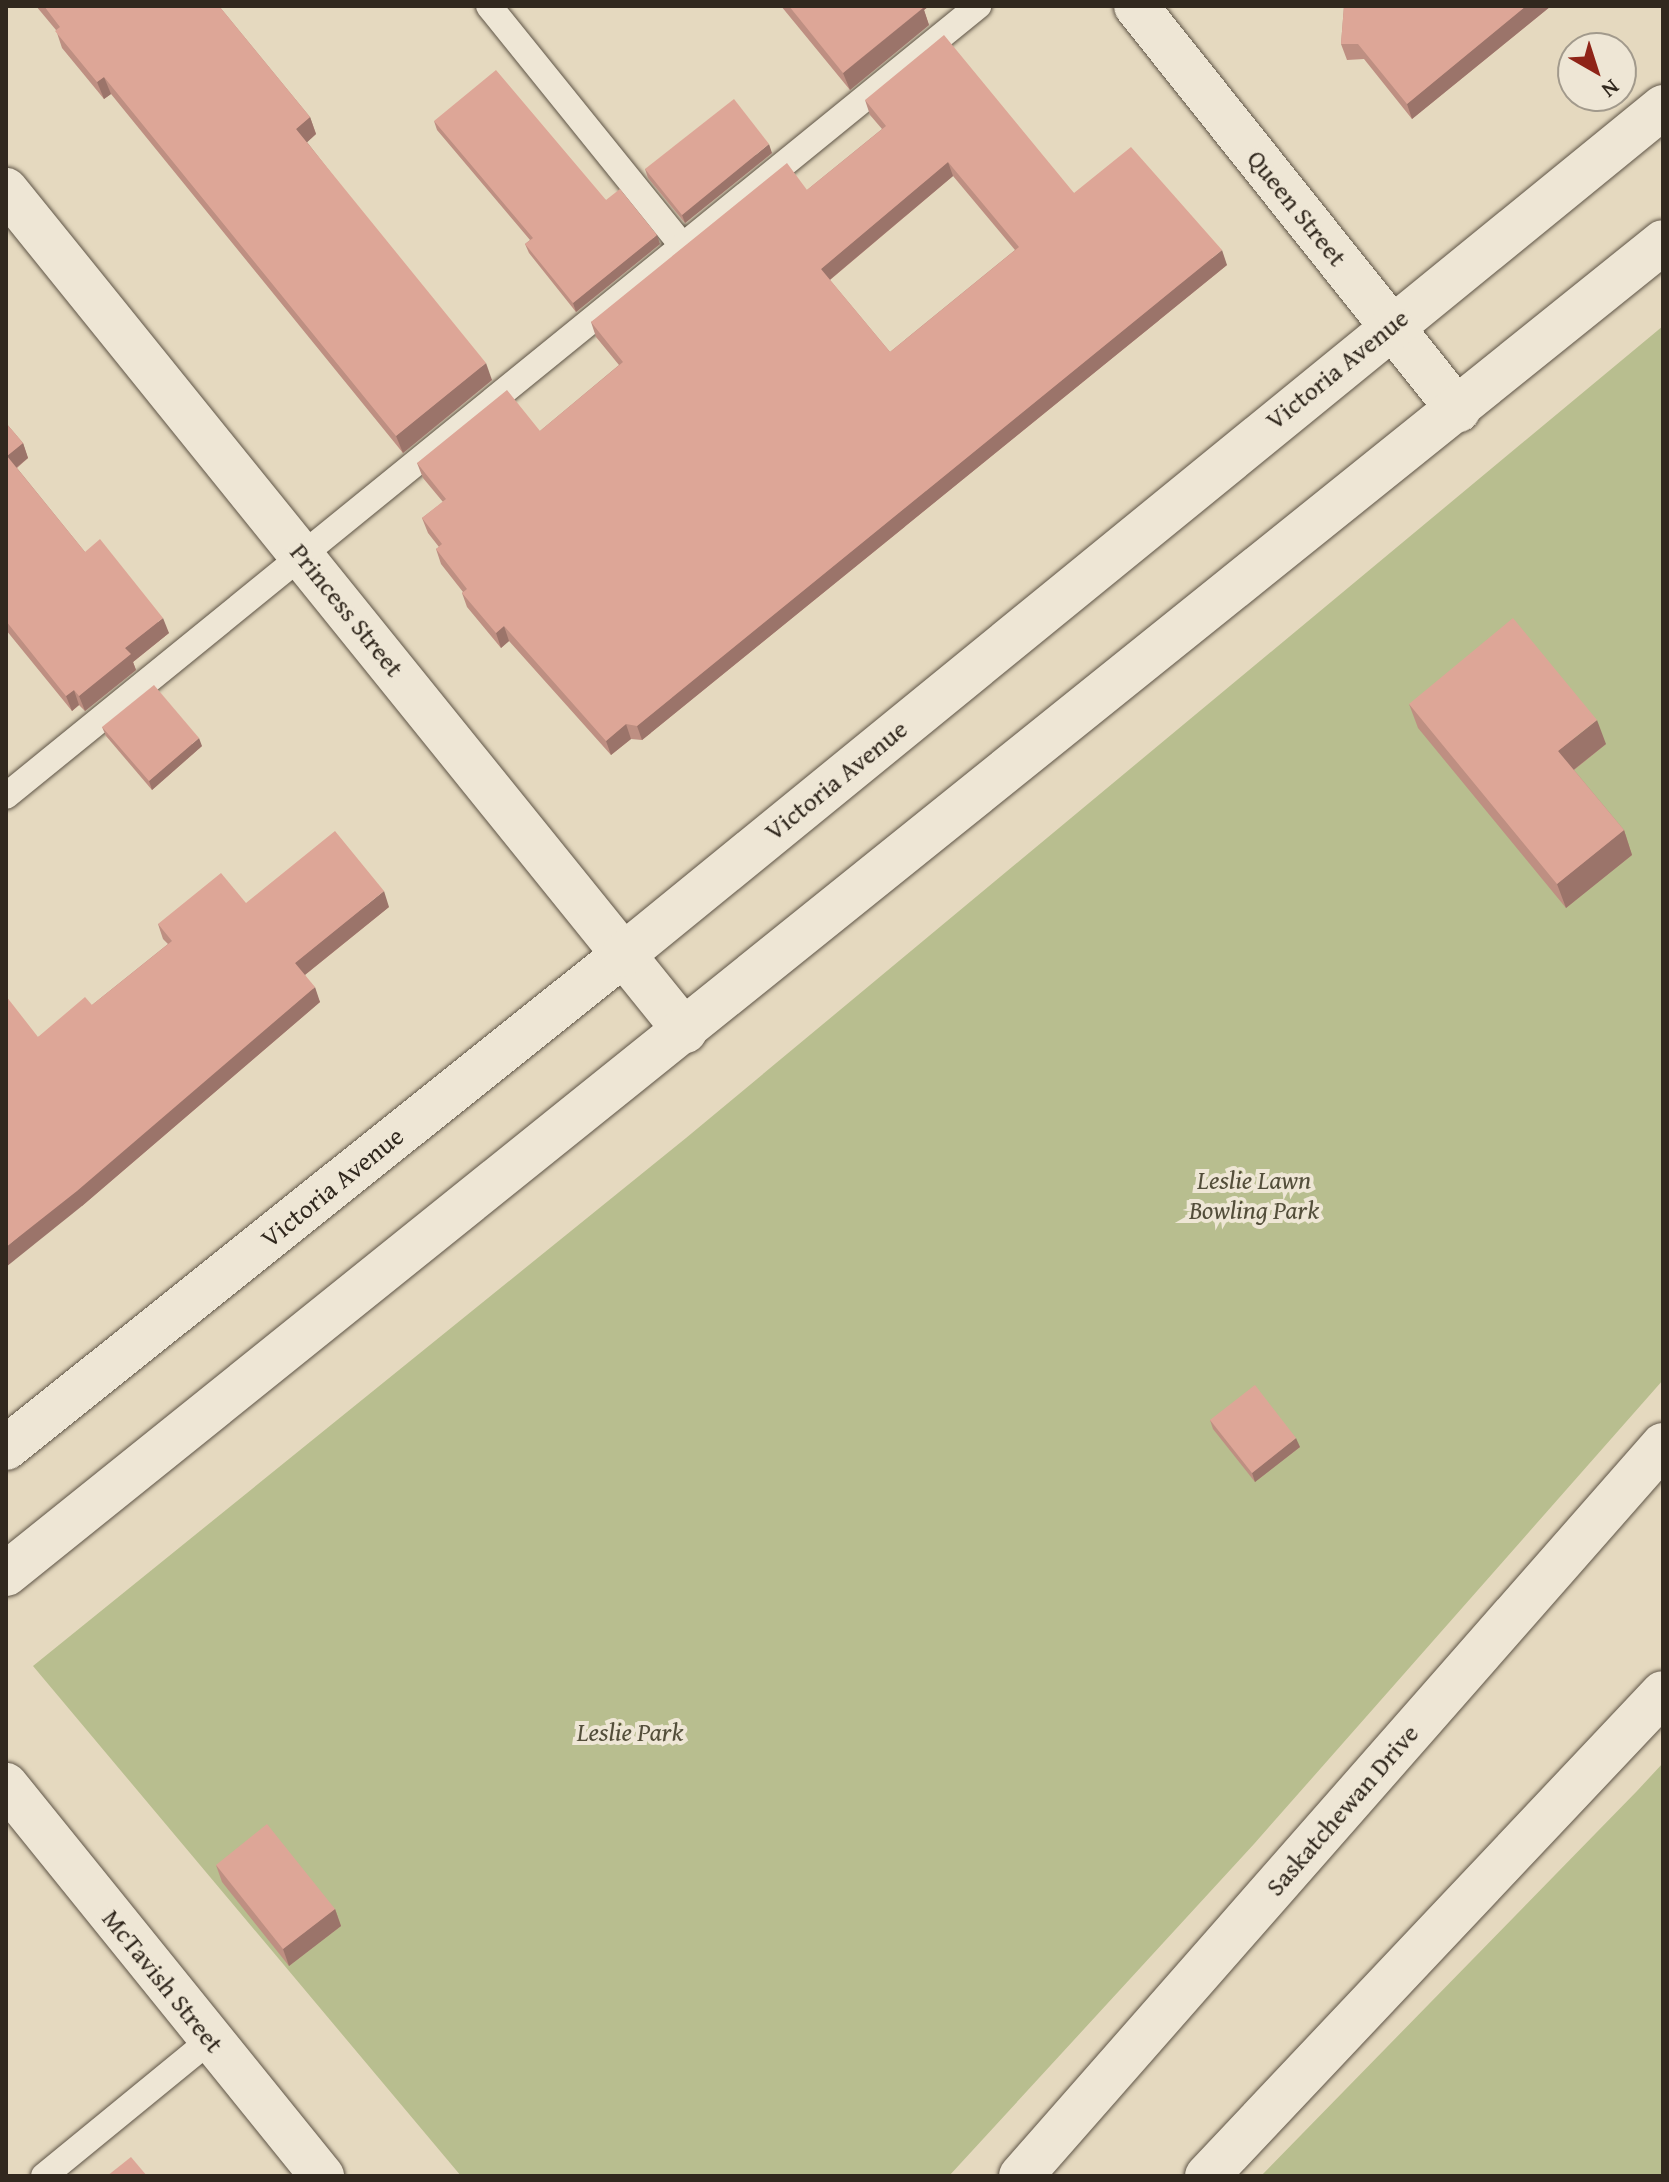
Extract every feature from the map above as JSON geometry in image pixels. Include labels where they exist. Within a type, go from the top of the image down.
[{"type":"street","name":"Queen Street","points":[[1136,6],[1458,410]]},
{"type":"street","name":"Victoria Avenue","points":[[6,1448],[623,955],[1390,325],[1663,107]]},
{"type":"street","name":"Princess Street","points":[[6,190],[685,1031]]},
{"type":"street","points":[[6,1574],[1458,410],[1663,242]]},
{"type":"street","name":"Saskatchewan Drive","points":[[1021,2176],[1663,1445]]},
{"type":"street","points":[[1207,2176],[1663,1693]]},
{"type":"street","name":"McTavish Street","points":[[6,1785],[322,2176]]},
{"type":"lane","points":[[489,6],[683,246]]},
{"type":"lane","points":[[6,796],[978,6]]},
{"type":"lane","points":[[44,2176],[210,2040]]},
{"type":"green space","points":[[1663,326],[1663,1380],[1254,1844],[949,2176],[461,2176],[33,1666],[686,1138]]},
{"type":"green space","points":[[1663,1763],[1663,2176],[1261,2176],[1637,1791]]},
{"type":"building","points":[[44,6],[219,6],[310,117],[296,129],[486,363],[396,436],[104,77],[97,82],[55,31],[60,27]]},
{"type":"building","points":[[789,6],[922,6],[923,8],[843,73]]},
{"type":"building","points":[[1344,6],[1526,6],[1407,104],[1358,44],[1341,44]]},
{"type":"building","points":[[944,35],[1074,193],[1131,147],[1222,250],[637,726],[626,724],[606,741],[504,626],[496,633],[462,593],[467,589],[436,549],[442,544],[422,518],[446,499],[417,463],[507,390],[540,431],[623,362],[591,322],[787,163],[807,190],[886,126],[865,100]],"holes":[[[948,162],[1019,247],[890,352],[821,269]]]},
{"type":"building","points":[[496,70],[606,200],[620,189],[657,235],[573,303],[525,244],[533,238],[434,121]]},
{"type":"building","points":[[734,99],[769,144],[682,215],[645,169]]},
{"type":"building","points":[[6,423],[23,443],[7,456],[85,552],[100,539],[163,618],[125,648],[131,654],[79,696],[74,690],[66,696],[6,621]]},
{"type":"building","points":[[1513,618],[1597,720],[1558,751],[1624,830],[1557,884],[1409,704]]},
{"type":"building","points":[[154,685],[199,738],[149,781],[102,727]]},
{"type":"building","points":[[335,831],[384,891],[295,963],[315,987],[77,1191],[6,1247],[6,996],[38,1037],[85,997],[92,1005],[172,941],[158,924],[221,873],[246,903]]},
{"type":"building","points":[[1255,1385],[1296,1438],[1252,1473],[1210,1420]]},
{"type":"building","points":[[267,1824],[335,1909],[283,1949],[216,1865]]},
{"type":"building","points":[[131,2157],[147,2176],[107,2176]]},
{"type":"park label","name":"Leslie Lawn Bowling Park","points":[[1254,1195]]},
{"type":"park label","name":"Leslie Park","points":[[630,1732]]}]
